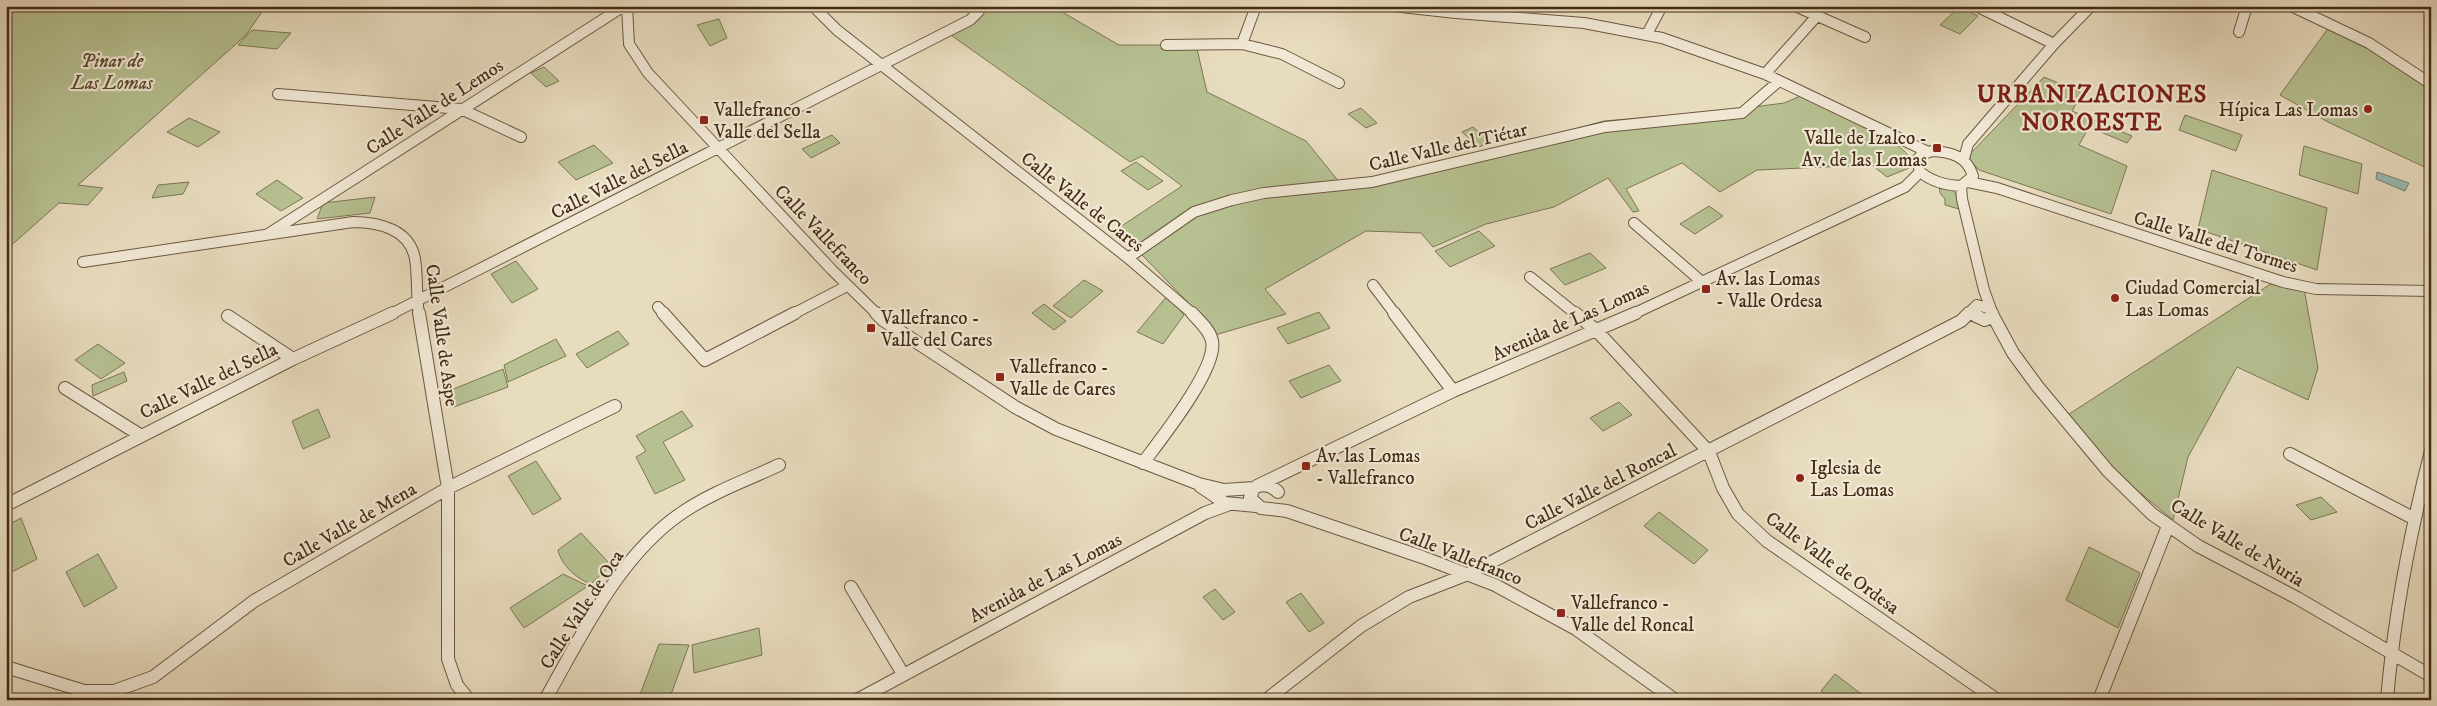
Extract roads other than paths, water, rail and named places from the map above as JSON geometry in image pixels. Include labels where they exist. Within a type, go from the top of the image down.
[{"type":"street","name":"Calle Valle de Lemos","points":[[264,236],[625,6]]},
{"type":"street","name":"Calle Vallefranco","points":[[625,6],[629,44],[648,72],[718,150],[847,286],[883,320],[1014,407],[1056,429],[1199,484],[1222,498],[1287,512],[1468,574],[1532,604],[1611,651],[1675,700]]},
{"type":"street","name":"Calle Valle de Cares","points":[[813,6],[837,30],[1128,258],[1198,318],[1212,340],[1211,358],[1196,387],[1143,463]]},
{"type":"street","name":"Calle Valle del Sella","points":[[6,505],[140,435],[293,359],[417,302],[718,150],[970,20],[979,11],[979,6]]},
{"type":"street","points":[[1242,44],[1256,6]]},
{"type":"street","points":[[1392,6],[1454,15],[1585,24],[1647,34],[1765,74],[1902,143],[1928,152],[1949,152],[1968,144],[2054,44],[2091,7]]},
{"type":"street","points":[[1647,34],[1662,6]]},
{"type":"street","points":[[1795,6],[1816,17],[1865,37]]},
{"type":"street","points":[[1976,6],[2054,44]]},
{"type":"street","points":[[2239,32],[2247,6]]},
{"type":"street","points":[[2291,6],[2369,43],[2431,84]]},
{"type":"street","points":[[2306,6],[2376,40],[2431,76]]},
{"type":"street","points":[[1765,74],[1816,17]]},
{"type":"street","points":[[1166,45],[1242,44],[1266,48],[1293,57],[1339,84]]},
{"type":"street","name":"Calle Valle del Tiétar","points":[[1128,258],[1194,212],[1232,200],[1264,192],[1372,182],[1605,128],[1742,113],[1779,81]]},
{"type":"street","points":[[278,94],[461,109],[521,137]]},
{"type":"street","points":[[1902,143],[1917,160],[1920,172],[1930,181],[1946,185],[1967,181],[1971,167],[1964,160],[1949,152]]},
{"type":"street","points":[[1964,160],[1968,144]]},
{"type":"street","points":[[1917,160],[1921,155],[1928,152]]},
{"type":"street","name":"Avenida de Las Lomas","points":[[1255,487],[1453,391],[1597,331],[1906,187],[1920,172]]},
{"type":"street","points":[[1906,187],[1930,181]]},
{"type":"street","name":"Calle Valle del Tormes","points":[[1967,181],[1998,188],[2283,282],[2316,289],[2431,291]]},
{"type":"street","name":"Calle Valle de Nuria","points":[[1967,181],[1962,199],[1984,290],[1983,313],[2031,379],[2113,477],[2168,526],[2227,561],[2349,626],[2431,676]]},
{"type":"street","points":[[1946,185],[1962,199]]},
{"type":"street","name":"Calle Valle de Aspe","points":[[84,262],[353,222],[374,222],[390,228],[404,238],[415,257],[417,302],[448,488],[448,659],[457,685],[469,700]]},
{"type":"street","points":[[1634,223],[1702,282]]},
{"type":"street","name":"Calle Valle de Ordesa","points":[[1530,277],[1597,331],[1709,452],[1723,488],[1738,514],[1767,541],[1997,700]]},
{"type":"street","points":[[1373,285],[1453,391]]},
{"type":"street","points":[[658,306],[704,360],[847,286]]},
{"type":"street","name":"Calle Valle del Roncal","points":[[1266,700],[1361,626],[1410,597],[1468,574],[1961,321],[1983,313]]},
{"type":"street","name":"Calle Valle del Sella","points":[[228,316],[293,359]]},
{"type":"street","name":"Calle Valle del Sella","points":[[65,388],[140,435]]},
{"type":"street","name":"Calle Valle de Mena","points":[[6,667],[84,691],[110,695],[154,677],[254,601],[448,488],[615,406]]},
{"type":"street","points":[[2387,700],[2390,652],[2413,518],[2431,451]]},
{"type":"street","points":[[2290,454],[2413,518]]},
{"type":"street","name":"Calle Valle de Oca","points":[[545,700],[588,626],[623,573],[656,535],[683,512],[779,465]]},
{"type":"street","points":[[1255,487],[1250,498],[1262,507],[1277,501],[1278,492],[1290,471]]},
{"type":"street","points":[[1222,498],[1255,487],[1268,486],[1278,492]]},
{"type":"street","name":"Avenida de Las Lomas","points":[[857,700],[902,674],[1205,513],[1222,498]]},
{"type":"street","points":[[2099,700],[2168,526]]},
{"type":"street","points":[[851,587],[902,674]]},
{"type":"water","points":[[2377,172],[2409,183],[2405,191],[2376,179]]},
{"type":"place","name":"Hípica Las Lomas","points":[[2368,109]]},
{"type":"place","name":"Vallefranco - Valle del Sella","points":[[704,120]]},
{"type":"place","name":"Valle de Izalco - Av. de las Lomas","points":[[1937,148]]},
{"type":"place","name":"Av. las Lomas - Valle Ordesa","points":[[1706,289]]},
{"type":"place","name":"Ciudad Comercial Las Lomas","points":[[2115,298]]},
{"type":"place","name":"Vallefranco - Valle del Cares","points":[[871,328]]},
{"type":"place","name":"Vallefranco - Valle de Cares","points":[[1000,377]]},
{"type":"place","name":"Av. las Lomas - Vallefranco","points":[[1306,466]]},
{"type":"place","name":"Iglesia de Las Lomas","points":[[1800,478]]},
{"type":"place","name":"Vallefranco - Valle del Roncal","points":[[1561,613]]},
{"type":"district","name":"URBANIZACIONES NOROESTE","points":[[2092,108]]},
{"type":"park label","name":"Pinar de Las Lomas","points":[[112,71]]}]
